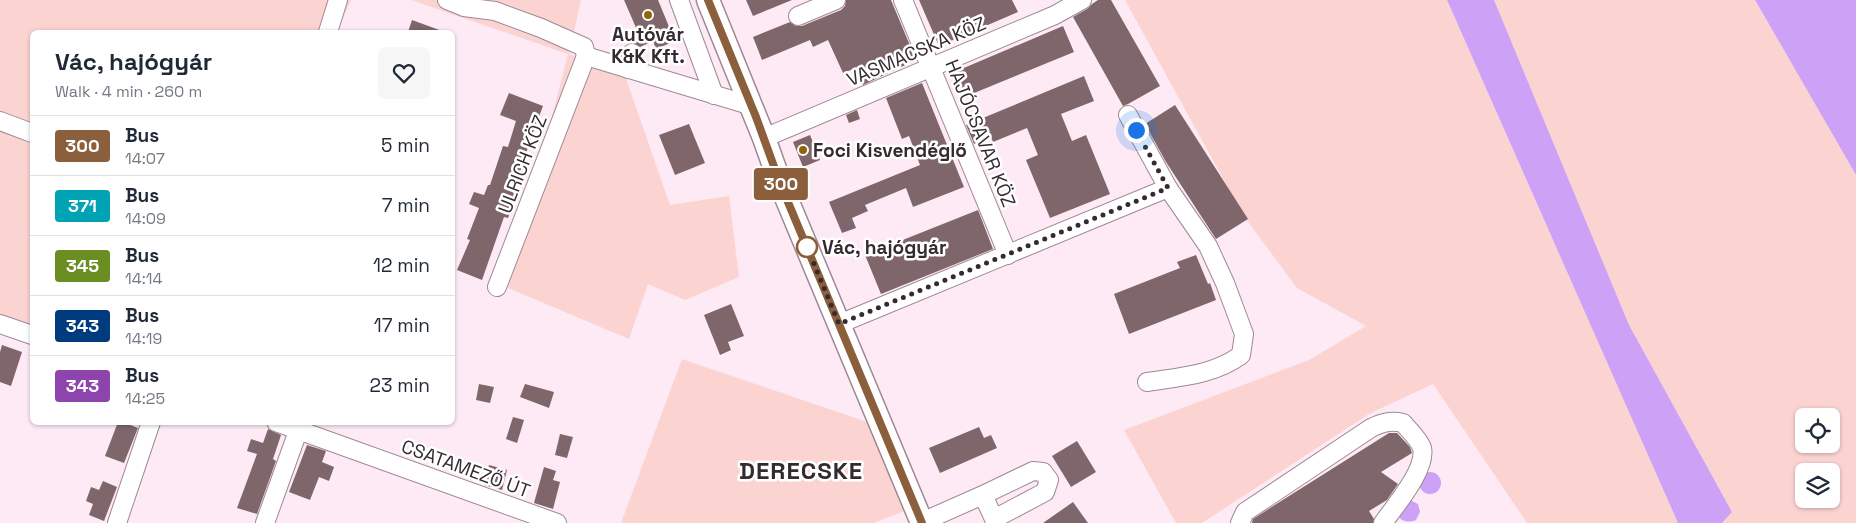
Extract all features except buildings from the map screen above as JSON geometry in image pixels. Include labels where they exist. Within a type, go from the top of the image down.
[{"type":"main road","points":[[708,0],[752,106],[780,183],[839,324],[932,520]]},
{"type":"street","points":[[329,30],[338,0]]},
{"type":"street","points":[[447,0],[464,6],[495,12],[541,28],[584,47],[586,56],[630,61],[714,95],[752,106]]},
{"type":"street","points":[[679,0],[714,95]]},
{"type":"street","points":[[798,16],[836,0]]},
{"type":"street","name":"HAJÓCSAVAR KÖZ","points":[[903,0],[1008,255]]},
{"type":"street","name":"VASMACSKA KÖZ","points":[[764,138],[1055,15],[1082,0]]},
{"type":"street","name":"ULRICH KÖZ","points":[[497,287],[586,56]]},
{"type":"street","points":[[1128,115],[1168,188],[1208,246],[1225,283],[1244,334],[1241,355],[1231,363],[1198,374],[1147,382]]},
{"type":"street","points":[[0,121],[30,132]]},
{"type":"street","points":[[839,324],[1168,188]]},
{"type":"street","points":[[0,324],[30,334]]},
{"type":"street","points":[[1240,523],[1245,512],[1363,433],[1383,423],[1403,422],[1422,446],[1422,460],[1418,471],[1383,523]]},
{"type":"street","points":[[117,523],[149,425]]},
{"type":"street","name":"CSATAMEZŐ ÚT","points":[[283,425],[557,523]]},
{"type":"street","points":[[265,523],[298,431]]},
{"type":"street","points":[[932,520],[983,495]]},
{"type":"shaded area","points":[[0,0],[351,0],[338,30],[30,30],[30,324],[0,314]]},
{"type":"shaded area","points":[[411,0],[581,0],[569,54],[623,70],[670,205],[729,196],[739,277],[685,300],[648,284],[629,339],[508,288],[568,54]]},
{"type":"shaded area","points":[[1125,0],[1447,0],[1678,523],[1527,523],[1433,384],[1369,414],[1202,523],[1176,523],[1124,430],[1309,360],[1366,326],[1297,288],[1243,215]]},
{"type":"shaded area","points":[[1447,0],[1494,0],[1629,325],[1732,512],[1722,523],[1678,523]]},
{"type":"shaded area","points":[[1494,0],[1755,0],[1856,175],[1856,523],[1722,523],[1732,512],[1629,325]]},
{"type":"shaded area","points":[[1755,0],[1856,0],[1856,175]]},
{"type":"shaded area","points":[[682,359],[876,425],[910,509],[873,523],[621,523]]},
{"type":"shaded area","points":[[1430,472],[1438,475],[1441,483],[1438,491],[1430,494],[1422,491],[1419,483],[1422,475]]},
{"type":"shaded area","points":[[1410,500],[1418,504],[1420,512],[1416,520],[1405,521],[1397,514]]},
{"type":"bus line","name":"300","points":[[708,0],[756,117],[780,183],[922,523]]},
{"type":"place","name":"Autóvár K&K Kft.","points":[[648,15]]},
{"type":"place","name":"Foci Kisvendéglő","points":[[803,150]]},
{"type":"place","name":"Vác, hajógyár","points":[[807,247]]},
{"type":"district","name":"DERECSKE","points":[[801,471]]},
{"type":"route","points":[[807,247],[839,324],[1168,188],[1136,130]]}]
